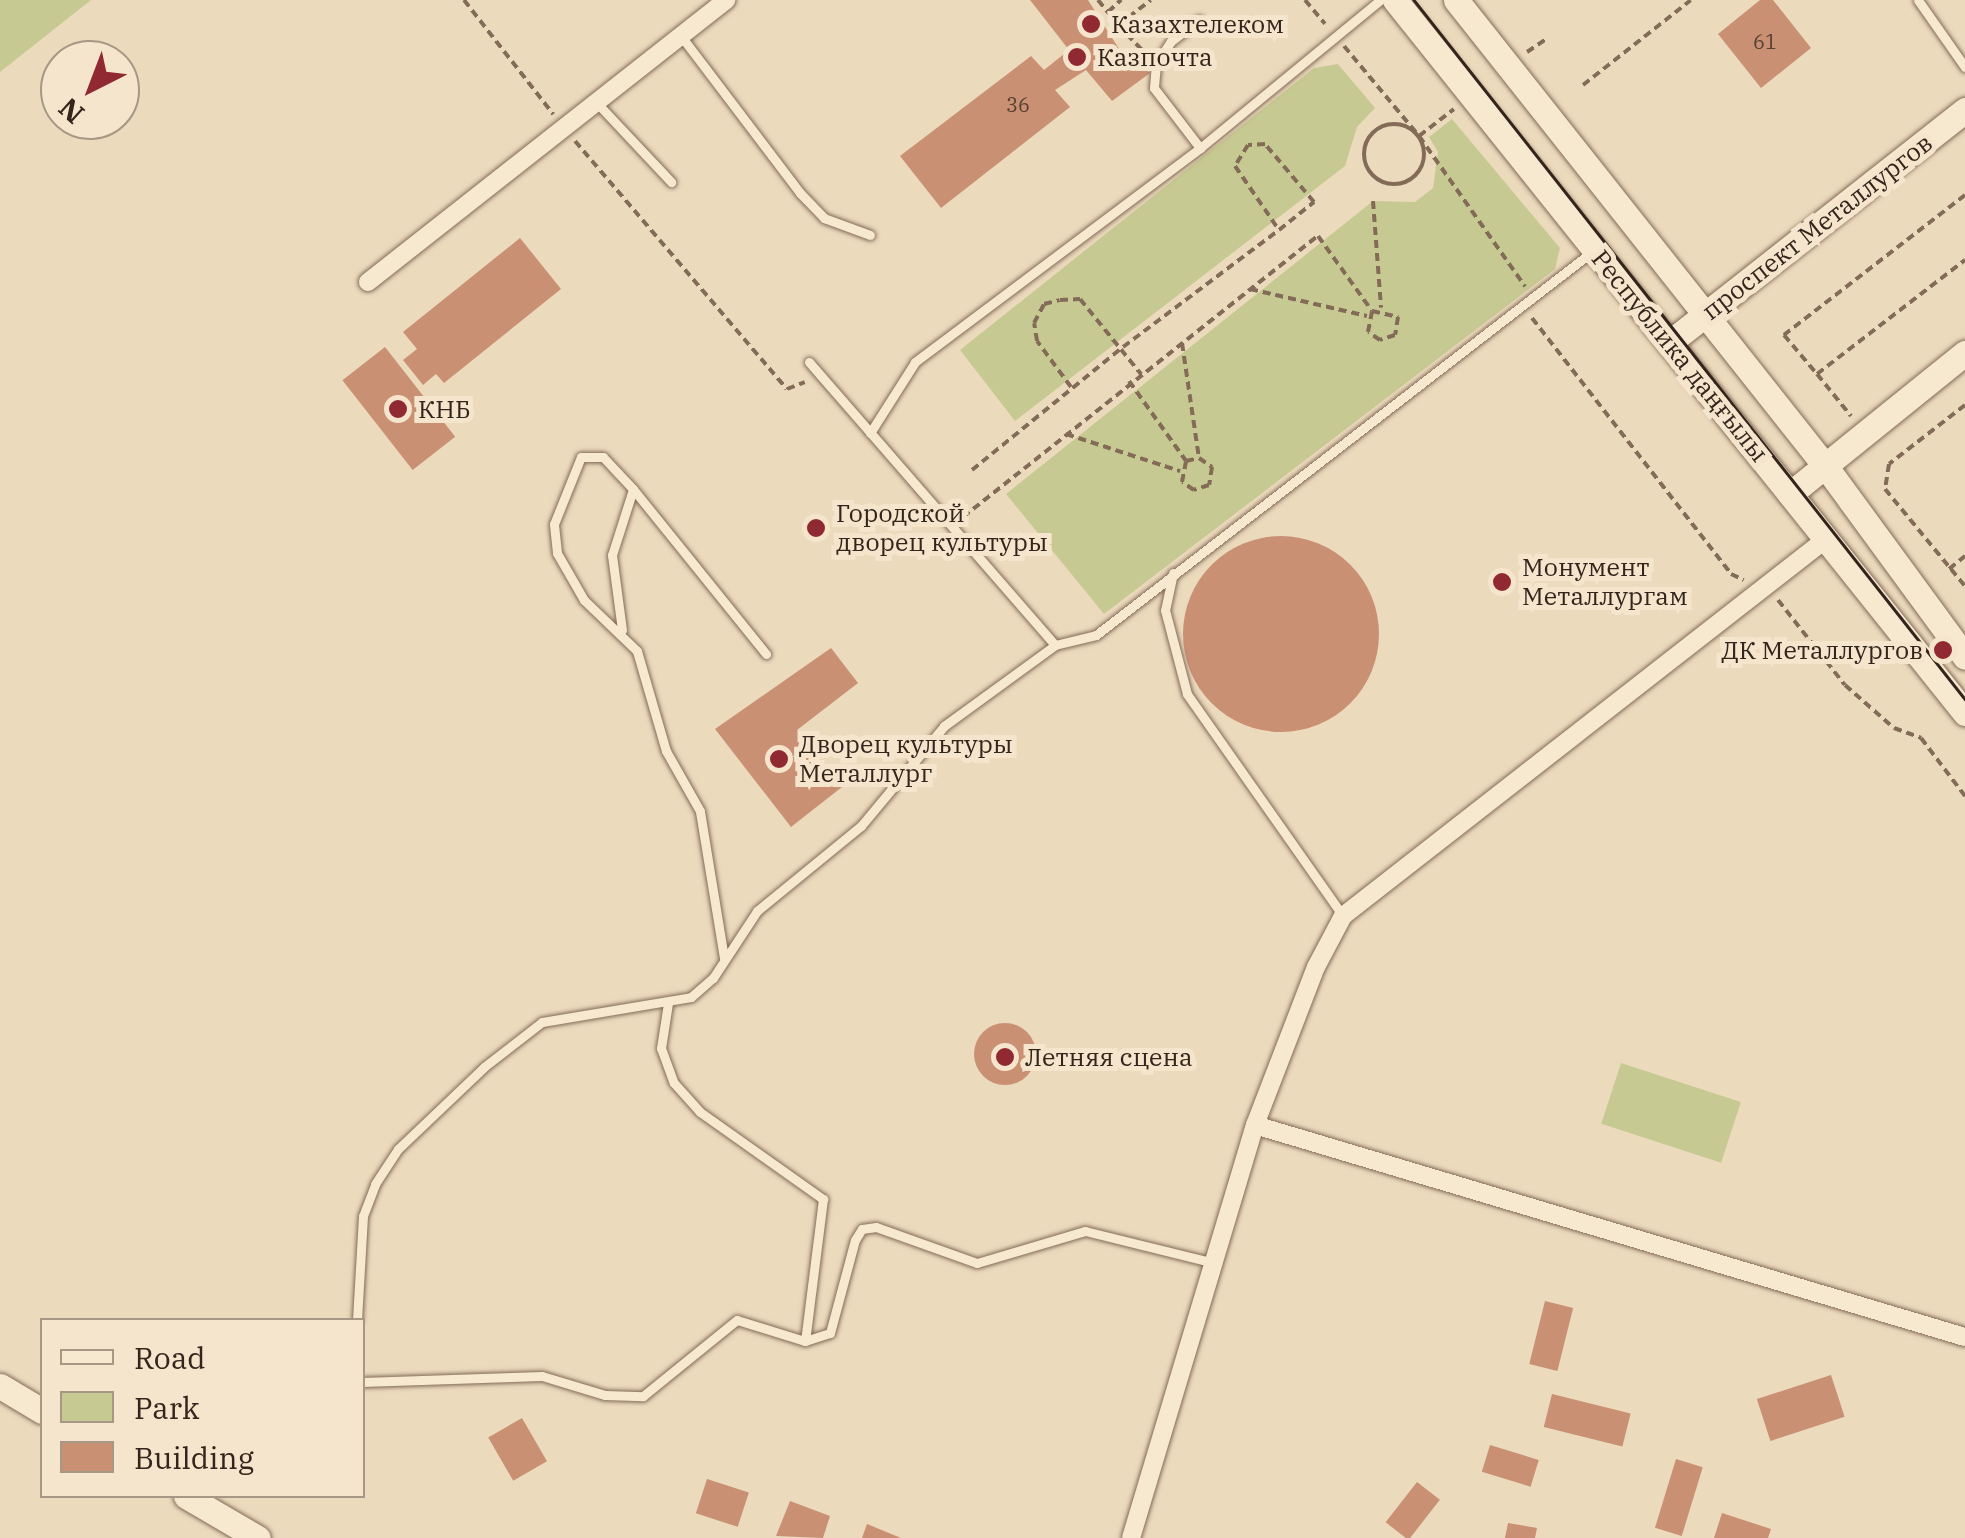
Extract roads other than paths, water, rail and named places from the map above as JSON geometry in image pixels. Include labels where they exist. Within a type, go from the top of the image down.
[{"type":"main road","name":"Республика даңғылы","points":[[1394,0],[1965,713]]},
{"type":"main road","name":"Республика даңғылы","points":[[1456,0],[1826,467],[1965,658]]},
{"type":"main road","name":"проспект Металлургов","points":[[1670,343],[1965,110]]},
{"type":"main road","points":[[1790,494],[1965,354]]},
{"type":"main road","points":[[0,1386],[40,1410]]},
{"type":"main road","points":[[189,1498],[258,1538]]},
{"type":"street","points":[[368,282],[726,0]]},
{"type":"street","points":[[1131,1538],[1255,1125],[1316,967],[1343,916],[1826,538]]},
{"type":"street","points":[[1255,1125],[1965,1337]]},
{"type":"lane","points":[[870,432],[915,362],[1200,148],[1380,0]]},
{"type":"lane","points":[[1918,0],[1965,67]]},
{"type":"lane","points":[[1199,20],[1171,41],[1156,64],[1154,88],[1200,148]]},
{"type":"lane","points":[[681,36],[800,193],[824,218],[870,235]]},
{"type":"lane","points":[[596,102],[672,182]]},
{"type":"lane","points":[[357,1318],[363,1216],[398,1149],[542,1022],[572,1012],[691,997],[757,911],[861,826],[944,726],[1054,645],[1096,635],[1172,572],[1596,250]]},
{"type":"lane","points":[[808,362],[1054,645]]},
{"type":"lane","points":[[724,958],[700,811],[666,751],[637,651],[622,630],[568,580],[554,524],[581,457],[603,456],[634,489],[766,654]]},
{"type":"lane","points":[[622,630],[612,555],[634,489]]},
{"type":"lane","points":[[1172,572],[1165,610],[1186,694],[1343,916]]},
{"type":"lane","points":[[668,1002],[661,1048],[674,1083],[700,1112],[822,1199],[804,1341]]},
{"type":"lane","points":[[365,1382],[542,1376],[630,1398],[659,1389],[737,1320],[804,1341],[830,1333],[862,1229],[876,1227],[977,1263],[1084,1230],[1214,1263]]},
{"type":"tram line","points":[[1414,0],[1965,699]]},
{"type":"place","name":"Казахтелеком","points":[[1091,24]]},
{"type":"place","name":"Казпочта","points":[[1077,57]]},
{"type":"place","name":"КНБ","points":[[398,409]]},
{"type":"place","name":"Городской дворец культуры","points":[[816,528]]},
{"type":"place","name":"Монумент Металлургам","points":[[1502,582]]},
{"type":"place","name":"ДК Металлургов","points":[[1943,650]]},
{"type":"place","name":"Дворец культуры Металлург","points":[[779,759]]},
{"type":"place","name":"Летняя сцена","points":[[1005,1057]]}]
